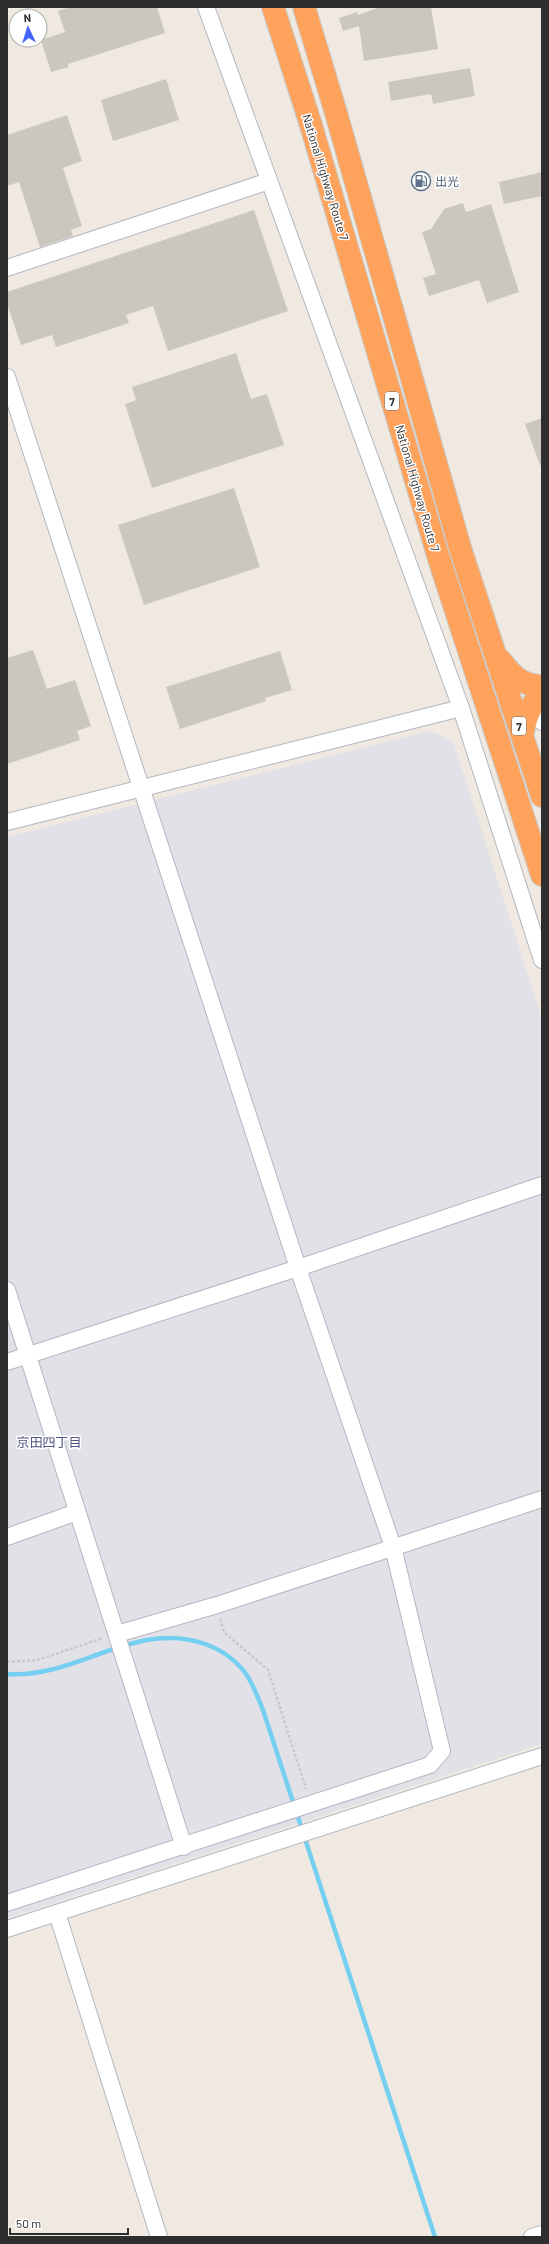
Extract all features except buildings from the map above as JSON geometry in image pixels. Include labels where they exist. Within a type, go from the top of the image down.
[{"type":"highway","name":"National Highway Route 7","points":[[273,7],[310,122],[439,559],[542,875]]},
{"type":"highway","name":"National Highway Route 7","points":[[304,7],[336,113],[461,551],[497,656],[542,796]]},
{"type":"highway","points":[[497,656],[515,678],[529,685],[540,693],[526,715],[522,735]]},
{"type":"street","points":[[206,7],[461,708],[542,960]]},
{"type":"street","points":[[7,268],[269,181]]},
{"type":"street","points":[[7,377],[298,1268],[393,1547],[442,1751],[430,1765],[184,1847],[7,1903]]},
{"type":"street","points":[[540,693],[542,722]]},
{"type":"street","points":[[7,822],[461,708]]},
{"type":"street","points":[[7,1362],[298,1268],[542,1185]]},
{"type":"street","points":[[7,1290],[184,1847]]},
{"type":"street","points":[[117,1634],[217,1605],[542,1499]]},
{"type":"street","points":[[7,1537],[77,1512]]},
{"type":"street","points":[[7,1929],[542,1756]]},
{"type":"street","points":[[57,1913],[159,2237]]},
{"type":"street","points":[[532,2237],[542,2234]]},
{"type":"path","points":[[217,1605],[224,1632],[268,1670],[311,1804]]},
{"type":"path","points":[[7,1662],[37,1660],[117,1634]]},
{"type":"shaded area","points":[[430,731],[453,741],[542,1019],[542,1744],[7,1918],[7,837]]},
{"type":"waterway","points":[[7,1674],[33,1673],[58,1668],[130,1644],[154,1639],[179,1638],[205,1644],[217,1649],[233,1659],[246,1674],[263,1710],[435,2237]]},
{"type":"place","name":"出光","points":[[421,181]]},
{"type":"district","name":"京田四丁目","points":[[49,1442]]}]
